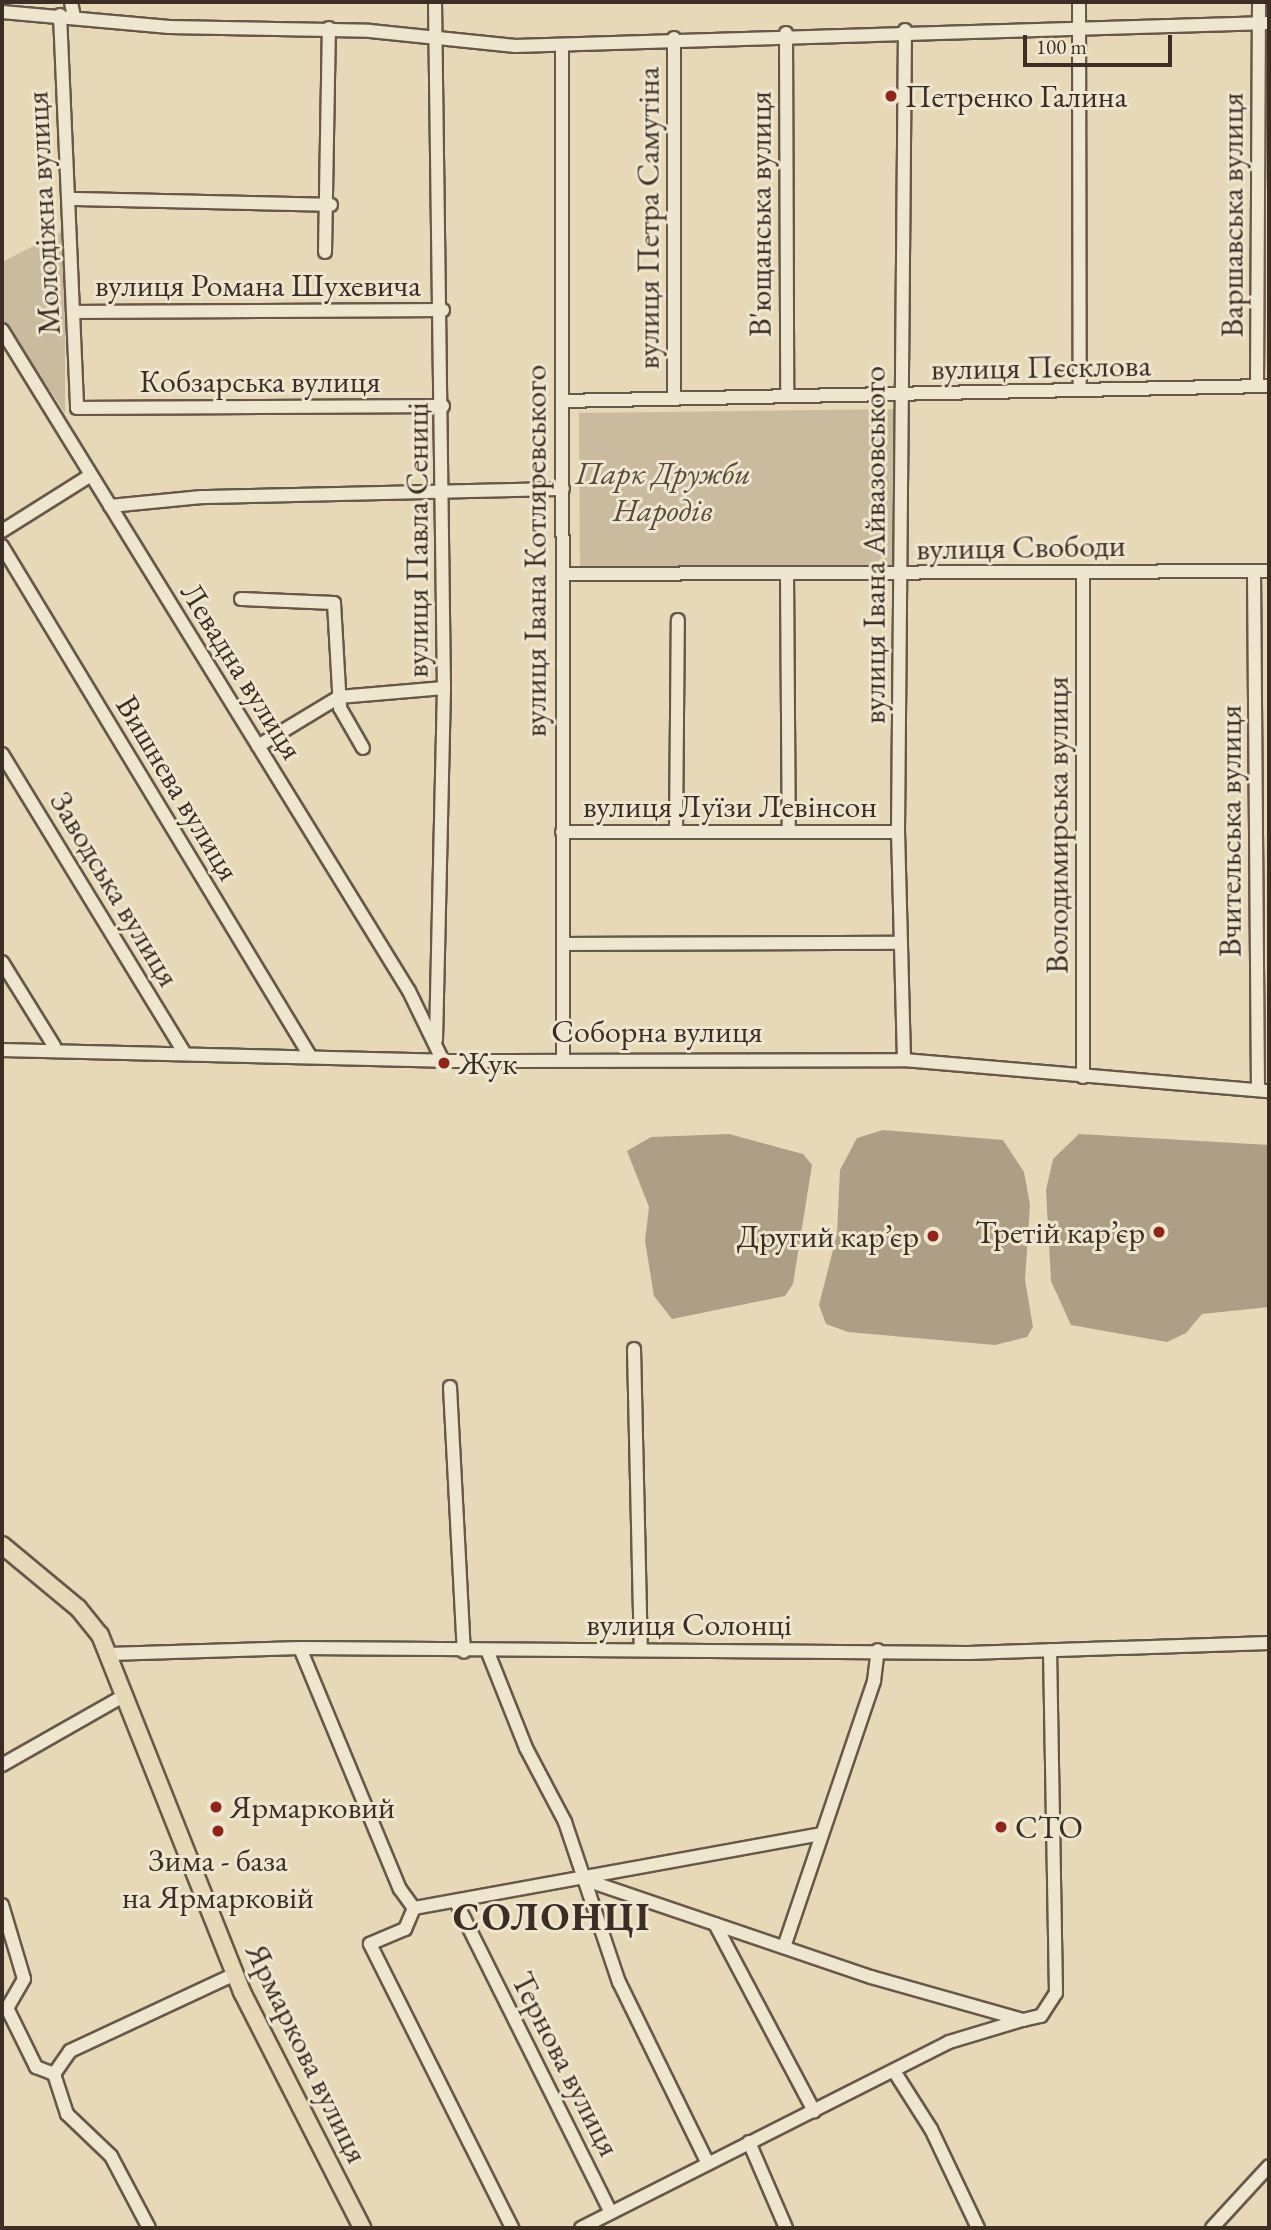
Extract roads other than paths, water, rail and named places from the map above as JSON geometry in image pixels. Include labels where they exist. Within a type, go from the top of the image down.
[{"type":"main road","name":"Ярмаркова вулиця","points":[[2,1545],[87,1616],[109,1654],[234,1974],[362,2228]]},
{"type":"street","points":[[71,2],[74,17]]},
{"type":"street","name":"вулиця Павла Сениці","points":[[435,2],[443,310],[444,688],[436,1040]]},
{"type":"street","points":[[1079,2],[1080,389]]},
{"type":"street","name":"Варшавська вулиця","points":[[1259,2],[1264,23],[1263,386]]},
{"type":"street","points":[[2,12],[60,15],[169,27],[329,29],[438,40],[562,45],[786,33],[1264,23]]},
{"type":"street","name":"Молодіжна вулиця","points":[[60,15],[71,199],[77,408]]},
{"type":"street","points":[[325,252],[331,205],[329,29]]},
{"type":"street","name":"вулиця Івана Айвазовського","points":[[904,1060],[898,832],[905,30]]},
{"type":"street","name":"В'ющанська вулиця","points":[[786,33],[787,395]]},
{"type":"street","name":"вулиця Петра Самутіна","points":[[674,38],[674,397]]},
{"type":"street","name":"вулиця Івана Котляревського","points":[[562,45],[563,1056]]},
{"type":"street","points":[[71,199],[331,205]]},
{"type":"street","name":"вулиця Романа Шухевича","points":[[75,312],[443,310]]},
{"type":"street","name":"Левадна вулиця","points":[[2,330],[436,1040]]},
{"type":"street","name":"вулиця Пєсклова","points":[[562,401],[787,395],[902,397],[1080,389],[1263,386]]},
{"type":"street","name":"Кобзарська вулиця","points":[[77,408],[443,406]]},
{"type":"street","points":[[60,423],[77,408]]},
{"type":"street","points":[[2,531],[91,475]]},
{"type":"street","points":[[110,506],[202,497],[443,494],[563,489]]},
{"type":"street","name":"Вишнева вулиця","points":[[2,546],[310,1056]]},
{"type":"street","name":"Вчительська вулиця","points":[[1254,571],[1264,1091]]},
{"type":"street","name":"вулиця Свободи","points":[[563,574],[901,575],[1269,571]]},
{"type":"street","name":"Володимирська вулиця","points":[[1083,572],[1083,1077]]},
{"type":"street","points":[[787,574],[789,832]]},
{"type":"street","points":[[241,600],[334,603],[339,697],[363,748]]},
{"type":"street","points":[[676,831],[678,620]]},
{"type":"street","points":[[258,746],[339,697],[444,688]]},
{"type":"street","name":"Заводська вулиця","points":[[2,754],[183,1051]]},
{"type":"street","name":"вулиця Луїзи Левінсон","points":[[562,832],[898,832]]},
{"type":"street","points":[[563,944],[901,943]]},
{"type":"street","points":[[2,962],[54,1046]]},
{"type":"street","points":[[436,1040],[443,1061]]},
{"type":"street","name":"Соборна вулиця","points":[[2,1050],[54,1046],[443,1061],[563,1056],[904,1060],[1264,1091]]},
{"type":"street","points":[[634,1349],[641,1649]]},
{"type":"street","points":[[450,1387],[464,1652]]},
{"type":"street","name":"вулиця Солонці","points":[[109,1654],[300,1648],[464,1652],[641,1649],[1050,1650],[1269,1643]]},
{"type":"street","points":[[300,1648],[400,1889],[414,1908]]},
{"type":"street","points":[[487,1650],[526,1748],[565,1822],[580,1878],[623,1992],[707,2162]]},
{"type":"street","points":[[784,1947],[820,1834],[874,1681],[878,1650]]},
{"type":"street","points":[[580,2228],[967,2034],[1047,2013],[1055,1999],[1050,1650]]},
{"type":"street","points":[[2,1765],[125,1695]]},
{"type":"street","points":[[414,1908],[820,1834]]},
{"type":"street","points":[[580,1878],[915,1990],[1023,2020]]},
{"type":"street","name":"Тернова вулиця","points":[[456,1902],[611,2213]]},
{"type":"street","points":[[2,1905],[24,1979],[7,2008],[36,2067],[54,2074]]},
{"type":"street","points":[[414,1908],[405,1928],[370,1944],[512,2228]]},
{"type":"street","points":[[715,1924],[814,2111]]},
{"type":"street","points":[[54,2074],[70,2051],[234,1974]]},
{"type":"street","points":[[894,2071],[930,2129],[978,2228]]},
{"type":"street","points":[[54,2074],[67,2114],[111,2156],[149,2228]]},
{"type":"street","points":[[749,2142],[786,2228]]},
{"type":"street","points":[[1212,2228],[1269,2166]]},
{"type":"place","name":"Петренко Галина","points":[[891,96]]},
{"type":"place","name":"Жук","points":[[444,1063]]},
{"type":"place","name":"Третій кар’єр","points":[[1159,1232]]},
{"type":"place","name":"Другий кар’єр","points":[[933,1236]]},
{"type":"place","name":"Ярмарковий","points":[[216,1807]]},
{"type":"place","name":"СТО","points":[[1001,1827]]},
{"type":"place","name":"Зима - база на Ярмарковій","points":[[218,1831]]},
{"type":"district","name":"СОЛОНЦІ","points":[[552,1917]]},
{"type":"park label","name":"Парк Дружби Народів","points":[[663,492]]}]
